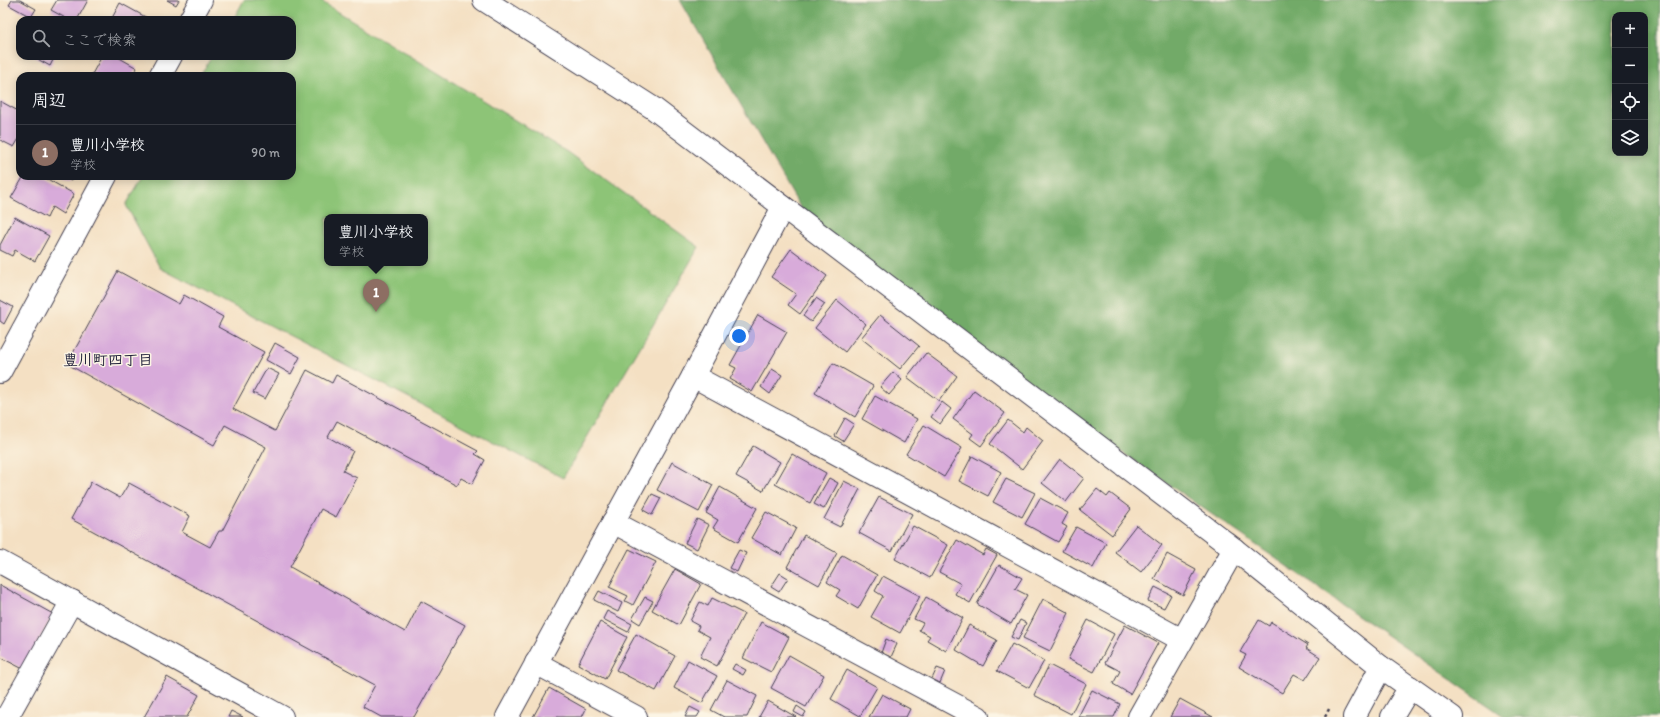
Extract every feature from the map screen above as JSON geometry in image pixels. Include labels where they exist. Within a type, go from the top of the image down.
[{"type":"street","points":[[192,16],[201,0]]},
{"type":"street","points":[[484,0],[653,108],[1234,549],[1381,667],[1452,717]]},
{"type":"street","points":[[162,72],[169,60]]},
{"type":"street","points":[[3,358],[104,180]]},
{"type":"street","points":[[507,717],[693,376],[783,207]]},
{"type":"street","points":[[693,376],[1182,640]]},
{"type":"street","points":[[613,522],[978,717]]},
{"type":"street","points":[[1139,717],[1234,549]]},
{"type":"street","points":[[0,562],[282,717]]},
{"type":"street","points":[[7,717],[72,601]]},
{"type":"street","points":[[536,662],[636,717]]},
{"type":"street","points":[[1354,717],[1381,667]]},
{"type":"street","points":[[1392,717],[1410,687]]},
{"type":"green space","points":[[244,0],[319,0],[567,152],[699,247],[563,478],[160,268],[126,205],[141,180],[296,180],[296,72],[202,72],[210,60],[296,60],[296,16],[235,16]]},
{"type":"green space","points":[[680,0],[1660,0],[1660,717],[1505,717],[822,245]]},
{"type":"building","points":[[12,0],[20,0],[36,9],[32,16],[29,16],[9,5]]},
{"type":"building","points":[[57,0],[88,0],[79,16],[62,16],[51,10]]},
{"type":"building","points":[[167,0],[179,0],[176,5]]},
{"type":"building","points":[[120,3],[144,16],[113,16]]},
{"type":"building","points":[[39,60],[53,60],[50,66]]},
{"type":"building","points":[[100,60],[123,60],[137,68],[134,72],[93,72]]},
{"type":"building","points":[[0,101],[16,110],[16,144],[14,147],[0,140]]},
{"type":"building","points":[[22,180],[49,180],[74,194],[63,214],[52,207],[47,218],[11,198]]},
{"type":"building","points":[[15,217],[49,236],[35,261],[15,250],[12,256],[0,250],[0,245]]},
{"type":"building","points":[[791,249],[827,276],[800,314],[788,305],[796,294],[771,277]]},
{"type":"building","points":[[118,271],[179,304],[184,295],[223,317],[218,327],[264,352],[233,409],[275,431],[307,370],[332,383],[336,375],[478,451],[475,454],[485,460],[472,484],[461,478],[457,485],[337,421],[328,437],[353,451],[343,471],[357,478],[336,517],[321,509],[290,567],[405,632],[421,601],[465,625],[414,717],[381,717],[363,707],[375,685],[71,519],[91,482],[120,498],[129,483],[190,516],[182,532],[210,547],[219,531],[222,531],[266,447],[225,425],[214,445],[67,364]]},
{"type":"building","points":[[816,298],[825,304],[811,322],[803,316]]},
{"type":"building","points":[[0,300],[13,307],[4,324],[0,321]]},
{"type":"building","points":[[837,300],[866,324],[845,352],[815,328]]},
{"type":"building","points":[[758,315],[787,332],[752,392],[730,379],[736,368],[730,365]]},
{"type":"building","points":[[880,315],[919,346],[900,369],[861,338]]},
{"type":"building","points":[[275,343],[300,357],[291,374],[266,360]]},
{"type":"building","points":[[926,353],[957,376],[939,401],[907,377]]},
{"type":"building","points":[[833,363],[873,386],[855,417],[815,393]]},
{"type":"building","points":[[267,368],[279,374],[265,399],[253,393]]},
{"type":"building","points":[[772,369],[782,375],[770,394],[761,387]]},
{"type":"building","points":[[893,372],[902,380],[889,395],[880,387]]},
{"type":"building","points":[[974,390],[1005,413],[981,446],[970,438],[973,434],[953,419]]},
{"type":"building","points":[[875,396],[917,419],[904,443],[862,419]]},
{"type":"building","points":[[942,402],[951,409],[940,424],[931,417]]},
{"type":"building","points":[[845,418],[854,424],[843,441],[835,436]]},
{"type":"building","points":[[1008,420],[1023,432],[1026,427],[1043,441],[1022,469],[990,444]]},
{"type":"building","points":[[924,425],[962,448],[944,477],[906,454]]},
{"type":"building","points":[[753,446],[780,462],[763,491],[736,476]]},
{"type":"building","points":[[792,454],[826,473],[810,503],[775,484]]},
{"type":"building","points":[[972,456],[1001,472],[988,496],[959,481]]},
{"type":"building","points":[[1060,459],[1084,478],[1066,502],[1042,483]]},
{"type":"building","points":[[672,462],[713,485],[699,512],[657,490]]},
{"type":"building","points":[[829,478],[838,483],[824,509],[814,504]]},
{"type":"building","points":[[1006,479],[1035,493],[1022,517],[993,502]]},
{"type":"building","points":[[844,481],[860,489],[840,527],[824,519]]},
{"type":"building","points":[[720,487],[757,508],[738,542],[713,528],[718,520],[706,513]]},
{"type":"building","points":[[1097,489],[1107,497],[1110,493],[1131,509],[1112,535],[1080,510]]},
{"type":"building","points":[[652,494],[661,498],[652,515],[643,510]]},
{"type":"building","points":[[879,497],[912,514],[892,551],[859,533]]},
{"type":"building","points":[[1040,498],[1068,513],[1062,524],[1067,527],[1058,542],[1025,524]]},
{"type":"building","points":[[766,512],[796,528],[782,555],[751,538]]},
{"type":"building","points":[[697,519],[709,525],[697,549],[685,543]]},
{"type":"building","points":[[1136,525],[1162,545],[1141,572],[1115,552]]},
{"type":"building","points":[[913,526],[948,545],[930,578],[895,559]]},
{"type":"building","points":[[1076,527],[1106,543],[1093,568],[1062,551]]},
{"type":"building","points":[[804,535],[837,553],[819,585],[787,567]]},
{"type":"building","points":[[957,540],[983,555],[986,549],[997,555],[970,603],[955,594],[961,584],[939,572]]},
{"type":"building","points":[[629,549],[656,562],[633,605],[625,601],[628,596],[609,587]]},
{"type":"building","points":[[739,550],[746,553],[737,572],[729,568]]},
{"type":"building","points":[[1167,554],[1196,570],[1183,595],[1154,579]]},
{"type":"building","points":[[842,555],[877,575],[858,609],[836,596],[840,590],[827,582]]},
{"type":"building","points":[[999,565],[1022,578],[1015,589],[1027,595],[1011,624],[977,604]]},
{"type":"building","points":[[675,569],[701,584],[679,625],[652,610]]},
{"type":"building","points":[[780,573],[788,578],[779,592],[771,587]]},
{"type":"building","points":[[883,576],[920,596],[900,633],[871,617],[883,596],[875,591]]},
{"type":"building","points":[[0,585],[53,614],[23,669],[0,657]]},
{"type":"building","points":[[1155,587],[1171,595],[1164,608],[1148,601]]},
{"type":"building","points":[[599,591],[622,603],[618,612],[594,600]]},
{"type":"building","points":[[645,597],[653,601],[640,624],[632,619]]},
{"type":"building","points":[[926,597],[963,618],[946,651],[927,640],[930,636],[919,630],[923,623],[914,619]]},
{"type":"building","points":[[712,598],[744,614],[717,666],[700,657],[710,637],[697,630],[699,626],[690,621],[700,602],[708,606]]},
{"type":"building","points":[[1043,599],[1069,613],[1050,651],[1023,638]]},
{"type":"building","points":[[607,611],[632,624],[628,632],[603,619]]},
{"type":"building","points":[[1020,620],[1026,623],[1018,640],[1011,637]]},
{"type":"building","points":[[1088,620],[1114,634],[1094,672],[1068,659]]},
{"type":"building","points":[[1259,620],[1269,626],[1271,622],[1308,645],[1306,648],[1320,657],[1305,680],[1294,674],[1282,693],[1239,667],[1246,655],[1240,652]]},
{"type":"building","points":[[600,622],[627,637],[605,679],[578,664]]},
{"type":"building","points":[[761,622],[789,637],[771,672],[743,658]]},
{"type":"building","points":[[969,625],[997,640],[983,666],[956,650]]},
{"type":"building","points":[[1125,625],[1158,643],[1130,694],[1113,684],[1120,671],[1105,663]]},
{"type":"building","points":[[636,634],[675,656],[656,691],[616,670]]},
{"type":"building","points":[[886,639],[897,644],[891,657],[881,653]]},
{"type":"building","points":[[1012,644],[1044,661],[1029,688],[997,671]]},
{"type":"building","points":[[789,655],[824,675],[806,707],[771,688]]},
{"type":"building","points":[[688,660],[717,676],[702,703],[674,688]]},
{"type":"building","points":[[735,664],[746,670],[743,675],[732,669]]},
{"type":"building","points":[[1049,665],[1086,684],[1071,714],[1034,695]]},
{"type":"building","points":[[937,668],[945,671],[940,683],[932,679]]},
{"type":"building","points":[[847,670],[877,687],[860,716],[831,699]]},
{"type":"building","points":[[167,677],[199,695],[187,717],[144,717]]},
{"type":"building","points":[[727,680],[757,696],[747,717],[724,717],[711,710]]},
{"type":"building","points":[[549,688],[586,709],[582,717],[533,717]]},
{"type":"building","points":[[1092,690],[1120,704],[1114,717],[1078,717]]},
{"type":"building","points":[[882,694],[910,709],[906,717],[869,717]]},
{"type":"building","points":[[1180,699],[1213,717],[1170,717]]},
{"type":"building","points":[[768,701],[796,717],[759,717]]},
{"type":"building","points":[[797,706],[806,712],[803,717],[794,712]]},
{"type":"building","points":[[690,707],[700,712],[697,717],[685,717]]},
{"type":"building","points":[[231,711],[243,717],[228,717]]},
{"type":"place","name":"豊川小学校","points":[[376,312]]},
{"type":"district","name":"豊川町四丁目","points":[[108,360]]}]
